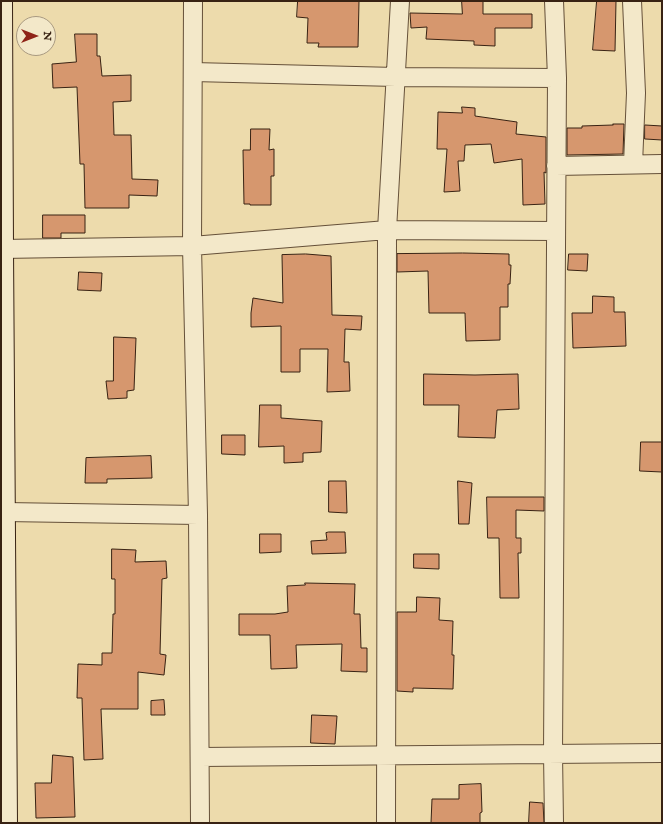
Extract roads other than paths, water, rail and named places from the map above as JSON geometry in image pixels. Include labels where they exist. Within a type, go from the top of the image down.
[{"type":"street","points":[[2,1],[1,249],[5,512],[3,540],[3,690],[6,823]]},
{"type":"street","points":[[193,1],[192,246],[198,515],[200,823]]},
{"type":"street","points":[[386,823],[387,230],[400,1]]},
{"type":"street","points":[[554,1],[556,78],[554,823]]},
{"type":"street","points":[[632,1],[636,93],[632,164]]},
{"type":"street","points":[[193,72],[396,77],[556,78]]},
{"type":"street","points":[[556,166],[662,164]]},
{"type":"street","points":[[1,249],[192,246],[387,230],[556,231]]},
{"type":"street","points":[[5,512],[198,515]]},
{"type":"street","points":[[200,757],[662,752]]}]
